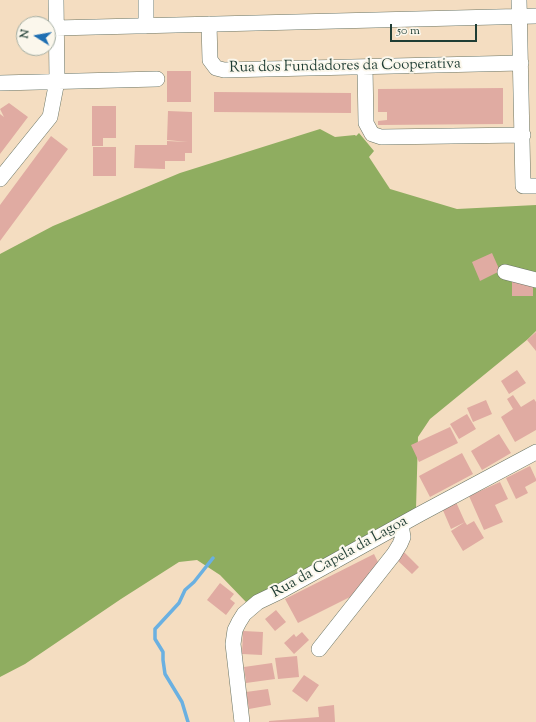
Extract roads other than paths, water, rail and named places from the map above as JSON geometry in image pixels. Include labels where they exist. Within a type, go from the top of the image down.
[{"type":"street","points":[[56,0],[56,16]]},
{"type":"street","points":[[146,0],[146,26]]},
{"type":"street","points":[[519,0],[523,186],[536,186]]},
{"type":"street","points":[[0,179],[50,117],[57,81],[56,28],[536,16]]},
{"type":"street","name":"Rua dos Fundadores da Cooperativa","points":[[210,24],[210,60],[216,68],[224,70],[521,63]]},
{"type":"street","points":[[365,67],[366,123],[372,134],[381,137],[523,135]]},
{"type":"street","points":[[0,83],[157,79]]},
{"type":"street","points":[[504,272],[536,280]]},
{"type":"street","name":"Rua da Capela da Lagoa","points":[[242,722],[233,644],[235,630],[238,622],[244,614],[258,602],[536,452]]},
{"type":"street","points":[[319,649],[397,549],[403,537],[401,525]]},
{"type":"waterway","points":[[188,722],[182,702],[165,674],[163,652],[155,639],[155,629],[179,603],[185,590],[194,582],[213,558]]}]
